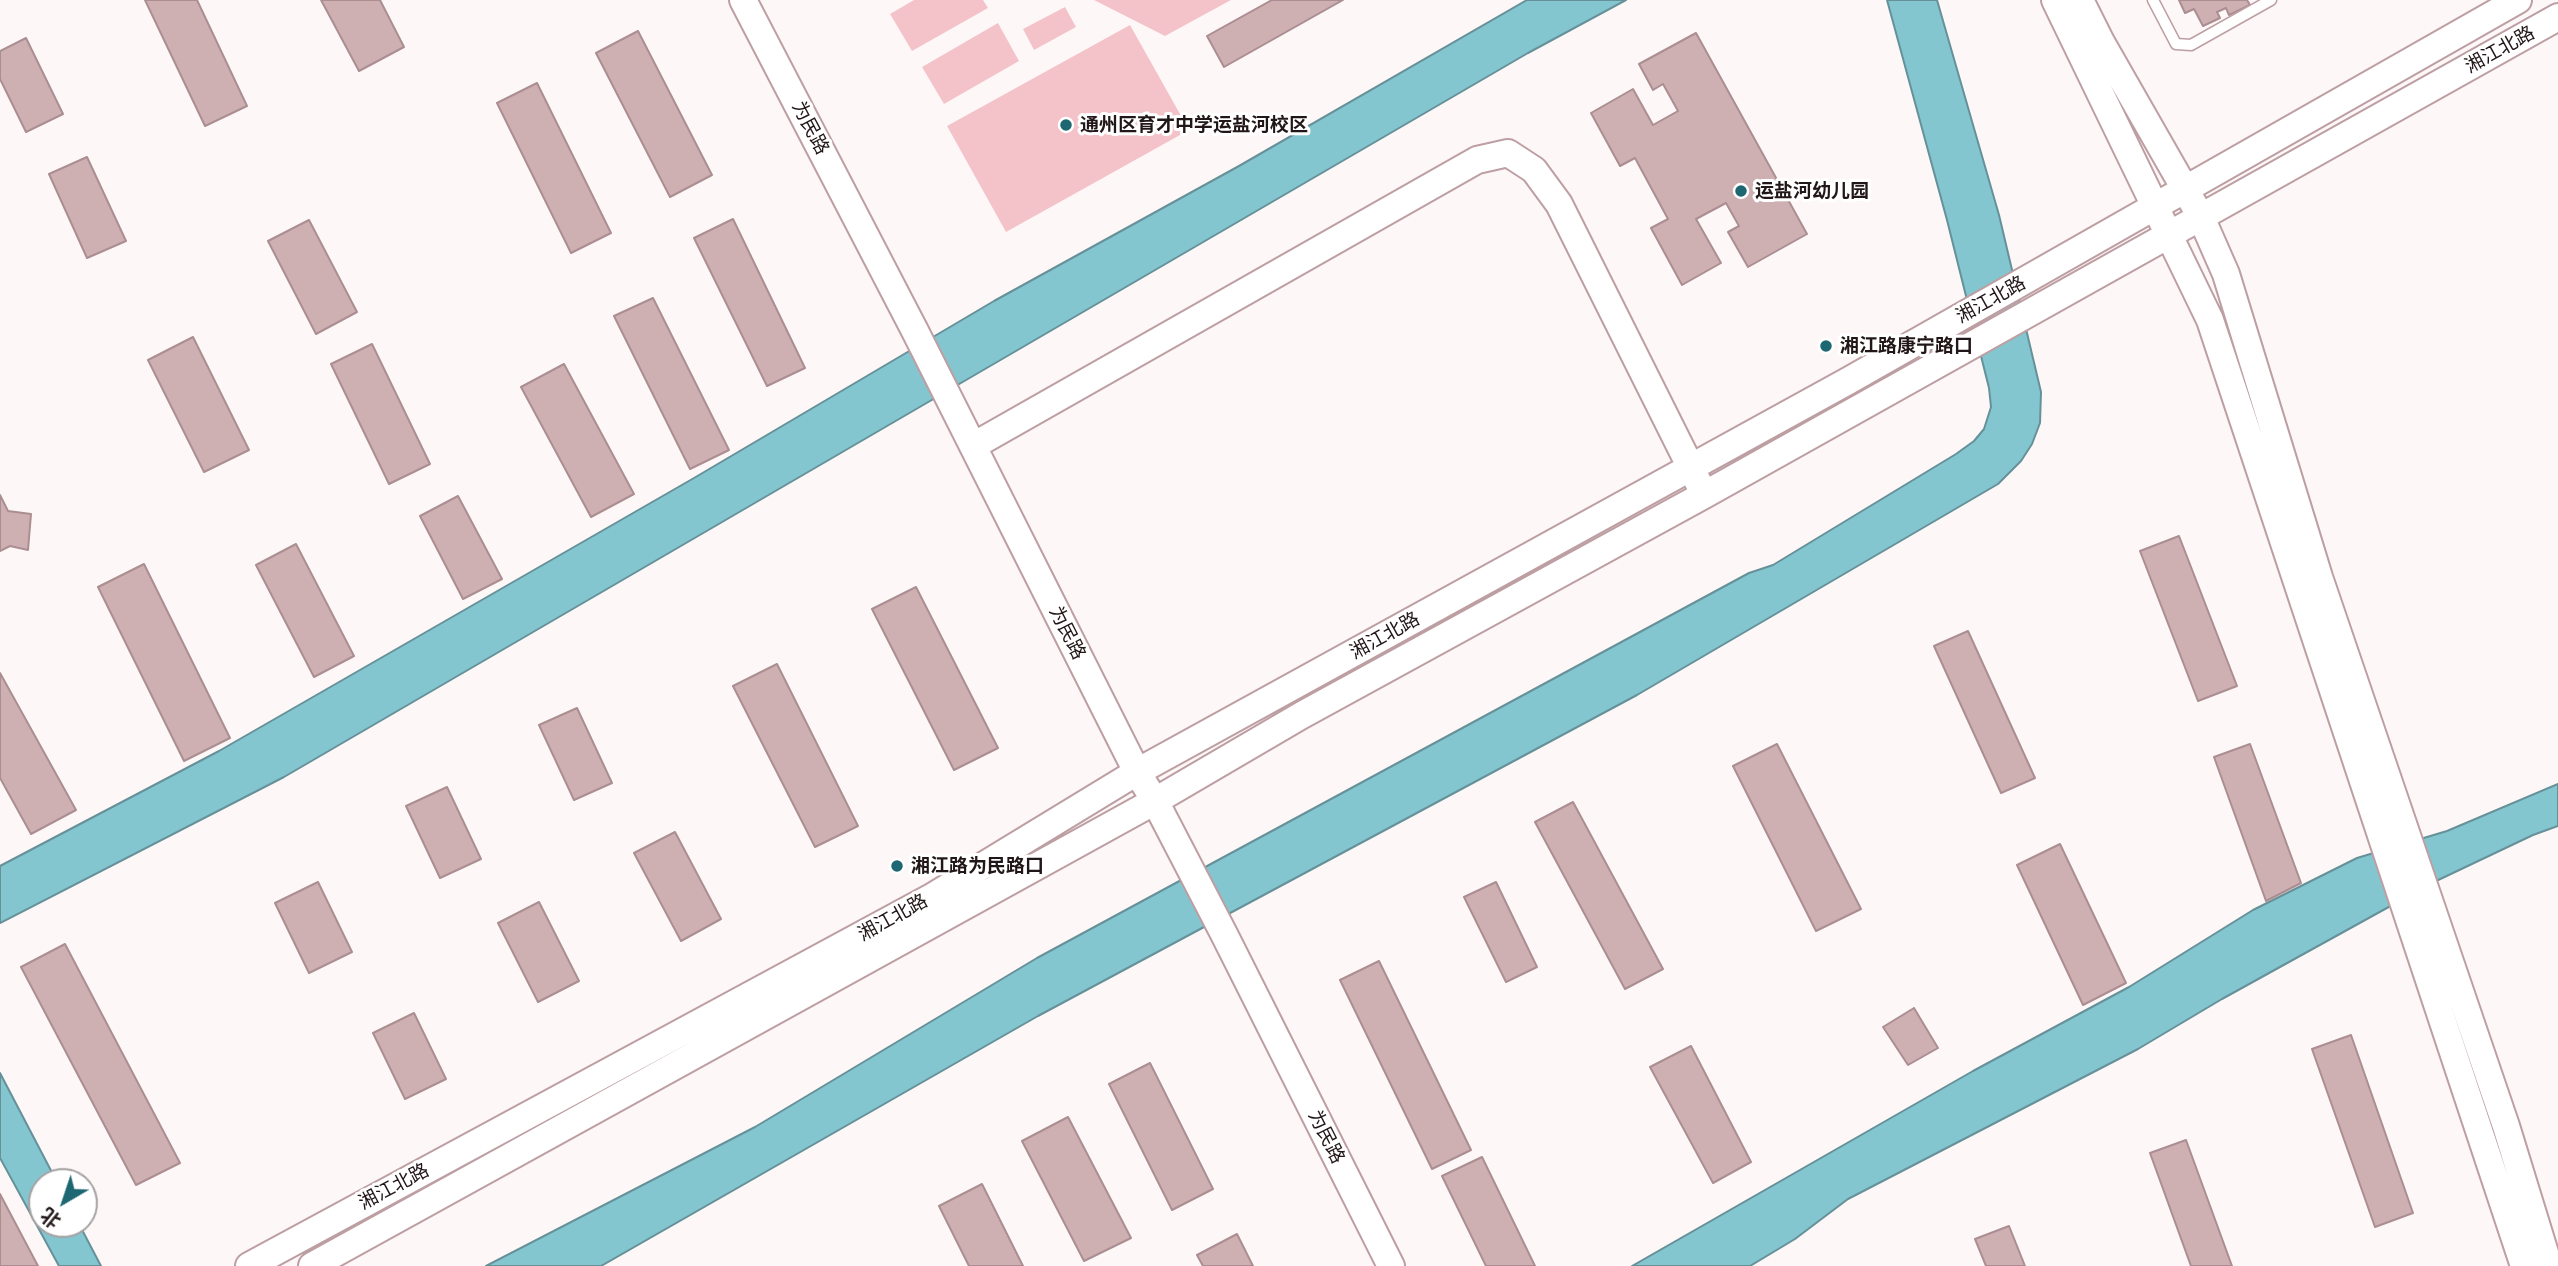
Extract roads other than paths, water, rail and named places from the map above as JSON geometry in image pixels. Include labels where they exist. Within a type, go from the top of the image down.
[{"type":"street","name":"为民路","points":[[743,0],[915,331],[1137,772],[1155,801],[1224,934],[1391,1266]]},
{"type":"street","points":[[2055,0],[2210,320],[2421,914],[2506,1126],[2549,1266]]},
{"type":"street","points":[[2080,0],[2101,42],[2201,217],[2226,274],[2319,577],[2387,818]]},
{"type":"street","name":"湘江北路","points":[[249,1266],[930,898],[1137,772],[2023,282],[2518,0]]},
{"type":"street","name":"湘江北路","points":[[312,1266],[1155,801],[1302,716],[1704,495],[2558,17]]},
{"type":"street","points":[[973,446],[1477,160],[1508,153],[1534,170],[1559,204],[1704,495]]},
{"type":"street","points":[[2421,914],[2524,1266]]},
{"type":"lane","points":[[2153,0],[2176,44],[2191,45],[2272,0]]},
{"type":"water","points":[[1527,0],[1626,0],[1528,53],[284,777],[0,923],[0,866],[219,751],[694,478],[994,301],[1239,166]]},
{"type":"water","points":[[1887,0],[1937,0],[1999,215],[2041,392],[2040,423],[2032,444],[2021,461],[1998,484],[1637,695],[1038,1016],[601,1266],[486,1266],[755,1127],[1037,958],[1749,573],[1773,565],[1974,441],[1984,429],[1991,407],[1989,388]]},
{"type":"water","points":[[2558,784],[2558,826],[2434,882],[2222,999],[2138,1049],[1848,1199],[1795,1239],[1750,1266],[1632,1266],[1973,1071],[2129,987],[2253,910],[2357,858],[2447,831]]},
{"type":"water","points":[[0,1073],[50,1168],[28,1168],[28,1209],[0,1158]]},
{"type":"water","points":[[44,1238],[86,1238],[101,1266],[59,1266]]},
{"type":"place","name":"通州区育才中学运盐河校区","points":[[1066,125]]},
{"type":"place","name":"运盐河幼儿园","points":[[1741,191]]},
{"type":"place","name":"湘江路康宁路口","points":[[1826,346]]},
{"type":"place","name":"湘江路为民路口","points":[[897,866]]}]
